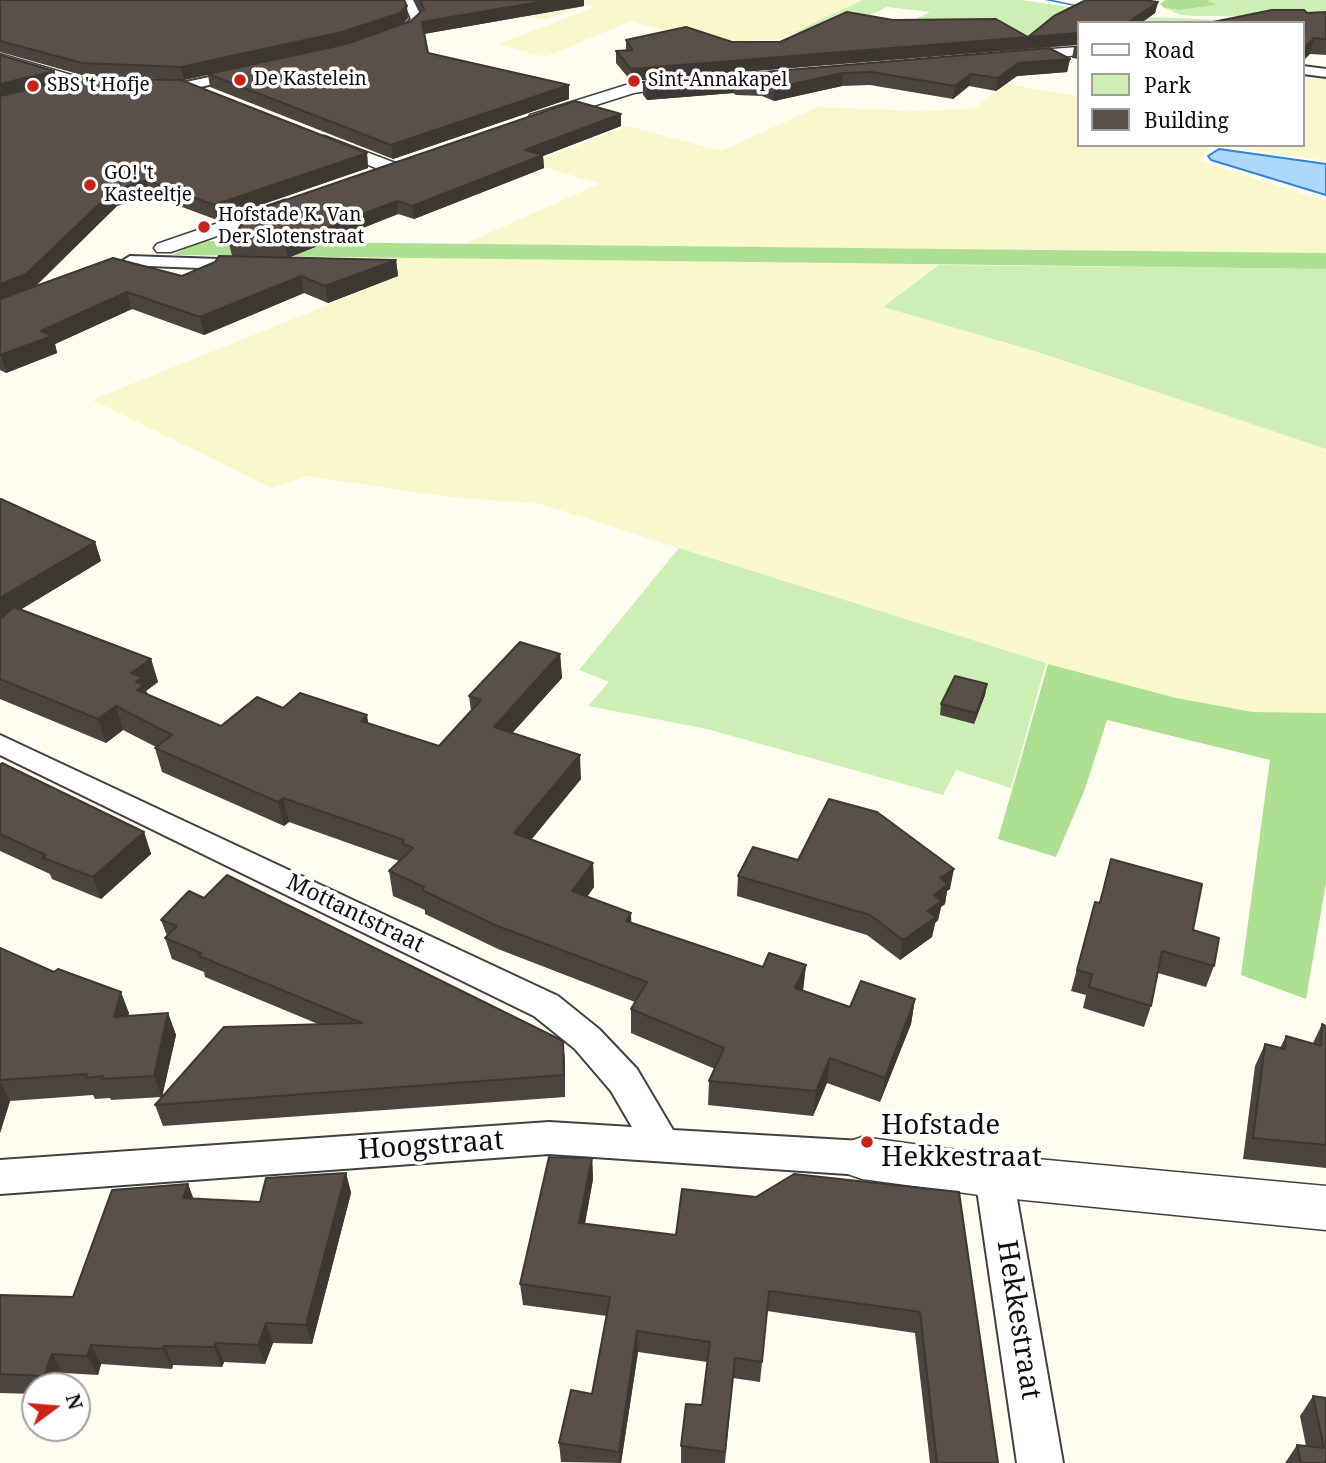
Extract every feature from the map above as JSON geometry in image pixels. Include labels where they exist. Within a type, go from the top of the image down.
[{"type":"street","points":[[371,42],[407,29],[417,20],[408,0]]},
{"type":"street","points":[[999,58],[1078,51]]},
{"type":"street","points":[[0,59],[84,84],[138,84]]},
{"type":"street","points":[[180,85],[264,69]]},
{"type":"street","points":[[1305,70],[1326,73]]},
{"type":"street","points":[[516,126],[632,88],[706,80]]},
{"type":"street","points":[[64,91],[84,84]]},
{"type":"street","points":[[180,85],[212,96]]},
{"type":"street","points":[[302,132],[398,166],[366,177]]},
{"type":"street","points":[[264,265],[123,263],[300,200]]},
{"type":"street","name":"Mottantstraat","points":[[0,744],[546,1006],[587,1039],[624,1080],[661,1143]]},
{"type":"street","name":"Hoogstraat","points":[[0,1177],[549,1138],[661,1143],[862,1158]]},
{"type":"street","points":[[862,1158],[994,1176],[1326,1208]]},
{"type":"street","name":"Hekkestraat","points":[[994,1176],[1040,1463]]},
{"type":"green space","points":[[568,0],[863,0],[781,39],[706,43],[631,21],[545,57],[499,44],[595,7],[586,5],[543,20],[517,14]]},
{"type":"green space","points":[[863,0],[1022,0],[1125,16],[1225,20],[1098,21],[1087,16],[1049,39],[1054,48],[1011,52],[981,34],[914,20],[930,12],[887,7],[826,37],[795,32]]},
{"type":"green space","points":[[1165,0],[1207,0],[1216,5],[1180,10],[1164,8],[1160,4]]},
{"type":"green space","points":[[1207,0],[1326,0],[1326,17],[1195,16],[1181,15],[1164,8],[1180,10],[1215,5]]},
{"type":"green space","points":[[1305,71],[1326,75],[1326,161],[1234,147],[1305,147]]},
{"type":"green space","points":[[1006,84],[1078,96],[1078,147],[1210,147],[1200,161],[1326,201],[1326,253],[464,244],[599,184],[532,163],[627,126],[722,151],[817,107],[916,111],[973,109]]},
{"type":"green space","points":[[201,241],[1326,253],[1326,269],[172,255]]},
{"type":"green space","points":[[394,257],[939,265],[883,307],[1038,352],[1326,449],[1326,713],[1253,712],[1176,698],[1048,664],[540,504],[442,496],[307,476],[272,488],[92,400],[385,282]]},
{"type":"green space","points":[[939,265],[1326,269],[1326,449],[1038,352],[883,307]]},
{"type":"green space","points":[[679,548],[1046,663],[1011,788],[956,770],[943,795],[707,729],[588,706],[609,682],[579,670]]},
{"type":"green space","points":[[1048,664],[1176,698],[1253,712],[1326,713],[1326,883],[1306,999],[1241,975],[1270,760],[1107,720],[1085,789],[1056,857],[998,839]]},
{"type":"water","points":[[1219,149],[1326,164],[1326,195],[1211,160],[1208,156]]},
{"type":"building","points":[[0,0],[404,0],[407,6],[400,13],[342,32],[181,67],[82,63],[0,41]]},
{"type":"building","points":[[420,0],[551,0],[422,22],[428,53],[569,85],[391,145],[208,74],[346,44],[411,21],[424,9]]},
{"type":"building","points":[[1086,0],[1158,2],[1130,21],[1078,21],[1078,33],[631,69],[616,51],[633,50],[626,40],[686,27],[732,42],[780,42],[847,12],[893,20],[996,19],[1028,37],[1054,16]]},
{"type":"building","points":[[1272,10],[1326,12],[1326,39],[1314,38],[1305,47],[1305,21],[1218,21]]},
{"type":"building","points":[[1049,48],[1070,59],[1018,63],[998,78],[971,74],[955,86],[871,72],[843,73],[774,88],[763,83],[734,80],[647,87],[643,82]]},
{"type":"building","points":[[0,55],[54,71],[0,84]]},
{"type":"building","points":[[79,78],[181,80],[367,153],[214,205],[146,180],[113,191],[26,274],[0,284],[0,96]]},
{"type":"building","points":[[575,101],[621,114],[525,150],[543,155],[412,206],[397,201],[285,244],[229,243],[245,219],[239,216]]},
{"type":"building","points":[[219,256],[396,260],[325,286],[301,276],[200,317],[127,292],[41,331],[52,336],[0,355],[0,299],[113,258],[182,276],[215,262]]},
{"type":"building","points":[[1,499],[95,542],[0,598]]},
{"type":"building","points":[[14,607],[151,659],[131,673],[142,677],[136,682],[144,685],[137,690],[221,726],[257,697],[283,708],[300,693],[367,715],[361,721],[439,746],[481,700],[469,696],[520,642],[560,654],[494,727],[580,755],[514,833],[593,863],[572,891],[631,913],[626,921],[763,967],[769,953],[806,965],[795,988],[850,1007],[861,981],[915,999],[885,1078],[830,1058],[816,1091],[709,1081],[724,1048],[631,1009],[647,982],[495,925],[389,871],[413,848],[402,843],[404,840],[283,798],[278,802],[155,748],[172,735],[116,706],[98,719],[0,679],[0,619]]},
{"type":"building","points":[[955,676],[987,684],[976,713],[941,704]]},
{"type":"building","points":[[2,763],[144,832],[93,877],[43,858],[46,855],[0,834]]},
{"type":"building","points":[[829,799],[877,812],[954,869],[940,878],[948,884],[934,895],[942,901],[927,911],[936,917],[903,940],[870,915],[738,876],[753,847],[798,860]]},
{"type":"building","points":[[1111,859],[1202,884],[1193,930],[1219,938],[1214,966],[1162,951],[1151,1006],[1089,987],[1092,974],[1077,970],[1095,902],[1100,903]]},
{"type":"building","points":[[227,875],[563,1041],[564,1075],[155,1105],[224,1027],[362,1023],[199,956],[201,953],[165,938],[177,926],[161,920],[189,891],[204,898]]},
{"type":"building","points":[[0,948],[54,972],[58,969],[121,992],[114,1017],[168,1013],[154,1076],[102,1079],[103,1076],[86,1078],[87,1074],[0,1080]]},
{"type":"building","points":[[1322,1024],[1326,1026],[1326,1145],[1253,1138],[1265,1044],[1285,1049],[1286,1036],[1321,1046]]},
{"type":"building","points":[[549,1157],[592,1158],[579,1223],[676,1235],[682,1189],[756,1197],[794,1174],[959,1192],[998,1463],[937,1463],[920,1312],[769,1291],[762,1362],[735,1358],[725,1452],[681,1446],[686,1404],[702,1405],[710,1342],[637,1331],[619,1452],[559,1443],[571,1390],[592,1394],[610,1297],[520,1284]]},
{"type":"building","points":[[346,1173],[306,1325],[266,1323],[258,1345],[216,1343],[214,1347],[164,1346],[163,1349],[91,1345],[87,1356],[52,1354],[45,1372],[0,1374],[0,1295],[73,1297],[112,1190],[188,1184],[183,1198],[260,1202],[266,1178]]},
{"type":"building","points":[[1313,1396],[1326,1398],[1326,1463],[1301,1463],[1297,1445],[1324,1448]]},
{"type":"waterway","points":[[1047,0],[1089,8]]},
{"type":"place","name":"De Kastelein","points":[[240,80]]},
{"type":"place","name":"Sint-Annakapel","points":[[634,81]]},
{"type":"place","name":"SBS 't Hofje","points":[[33,86]]},
{"type":"place","name":"GO! 't Kasteeltje","points":[[90,185]]},
{"type":"place","name":"Hofstade K. Van Der Slotenstraat","points":[[204,227]]},
{"type":"place","name":"Hofstade Hekkestraat","points":[[867,1142]]}]
